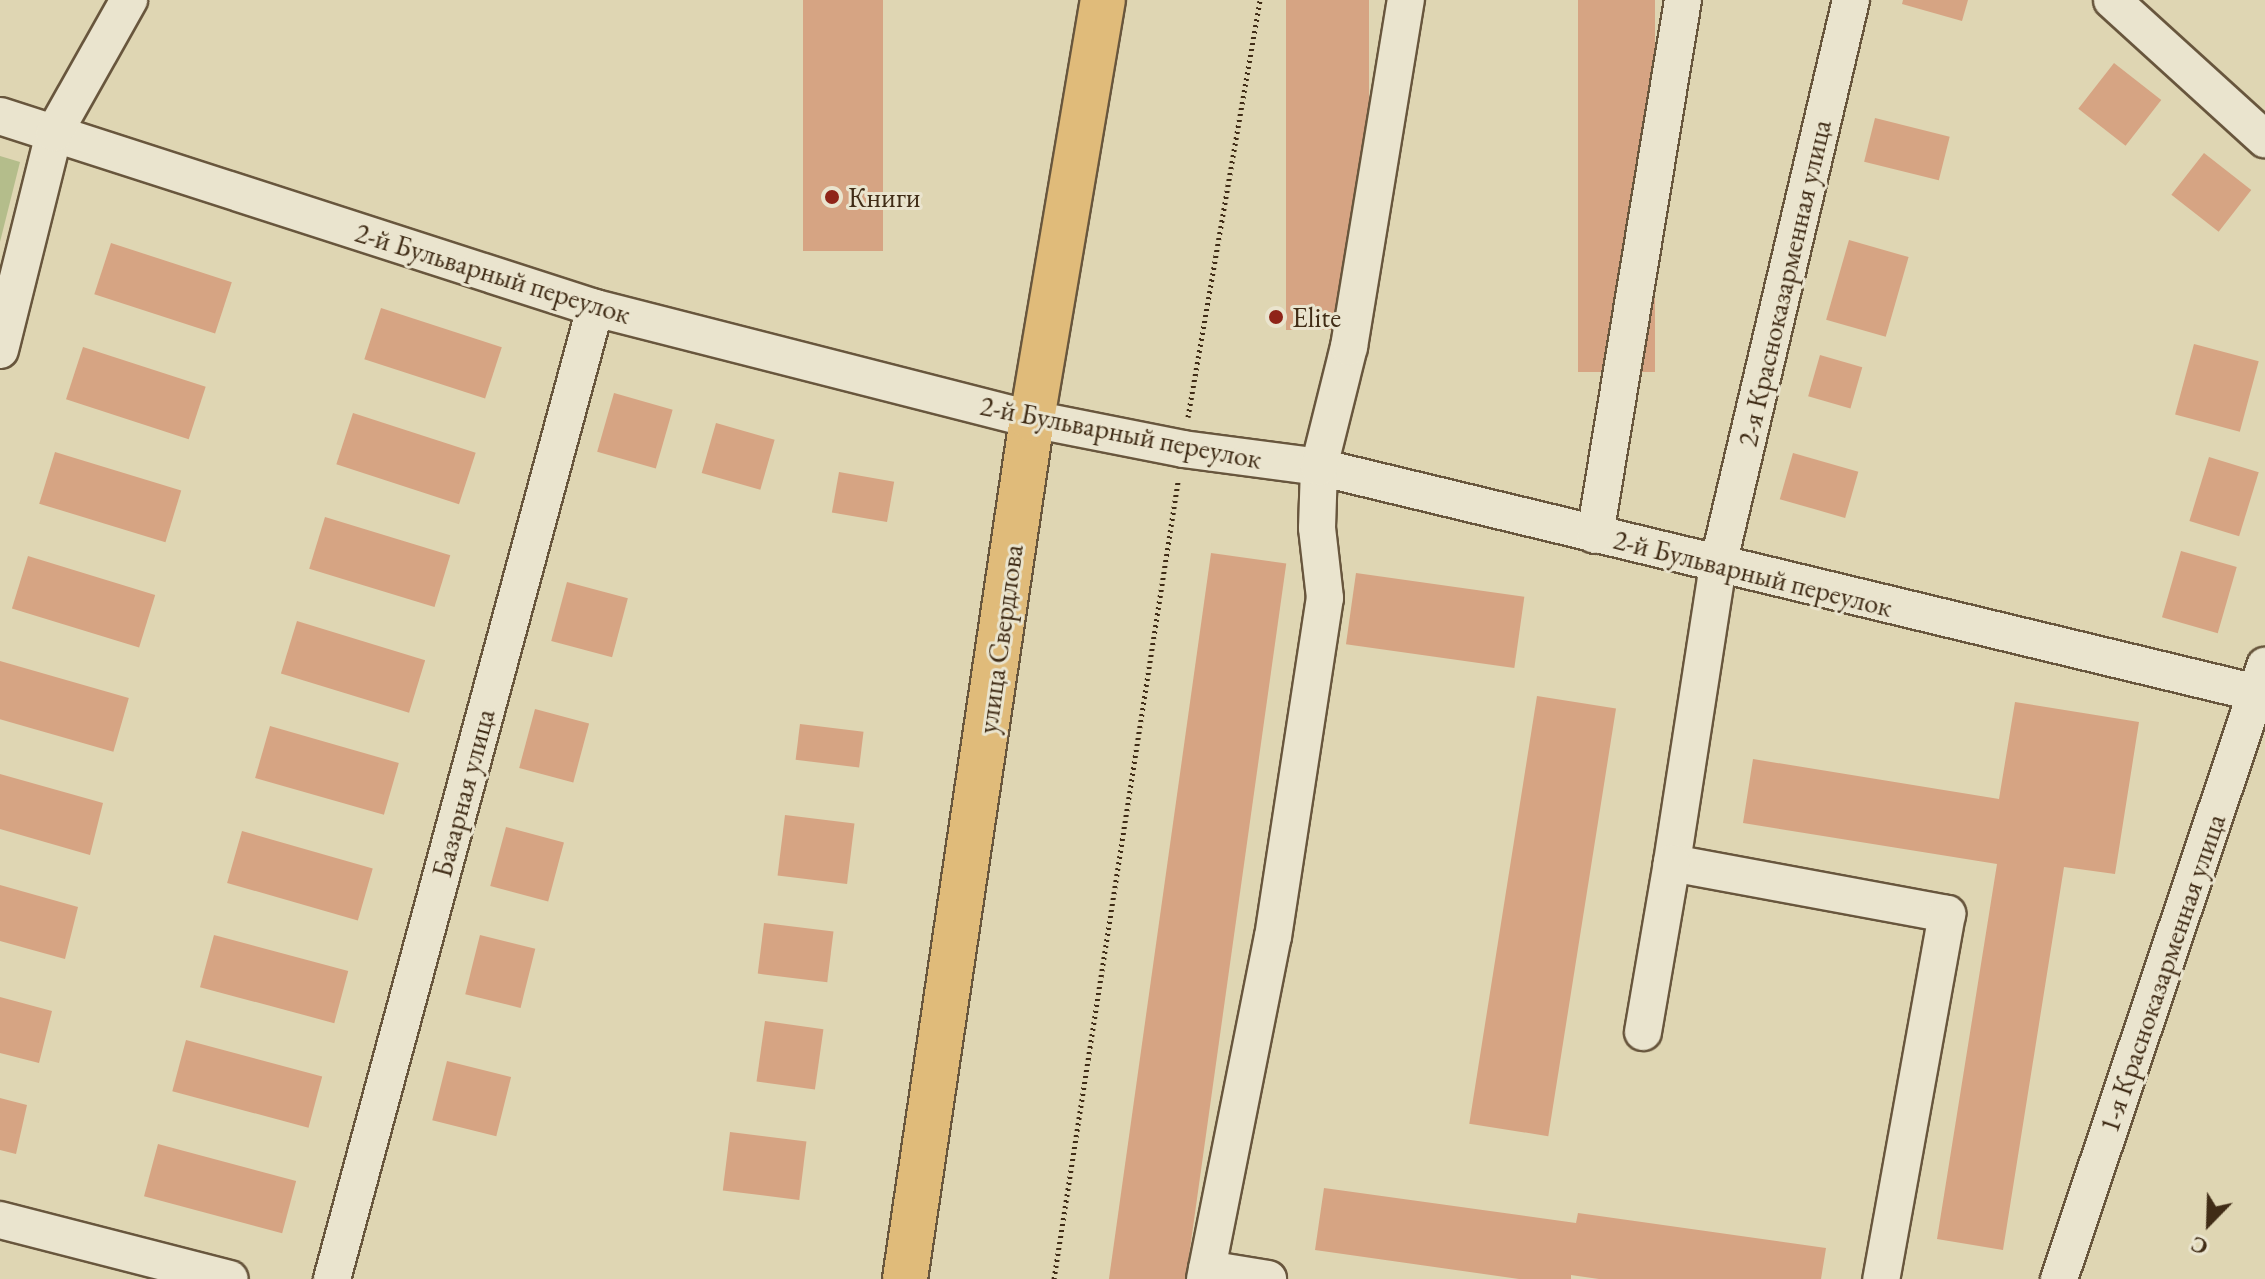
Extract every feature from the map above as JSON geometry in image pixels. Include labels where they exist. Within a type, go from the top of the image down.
[{"type":"main road","name":"улица Свердлова","points":[[905,1279],[1032,419],[1103,0]]},
{"type":"street","points":[[0,350],[54,133],[129,0]]},
{"type":"street","points":[[1268,1279],[1206,1274],[1273,937],[1325,598],[1317,528],[1319,467],[1349,347],[1406,0]]},
{"type":"street","points":[[1595,535],[1683,0]]},
{"type":"street","name":"2-я Красноказарменная улица","points":[[1643,1032],[1718,565],[1851,0]]},
{"type":"street","points":[[2112,0],[2265,139]]},
{"type":"street","name":"2-й Бульварный переулок","points":[[0,116],[595,308],[1032,419],[1183,449],[1319,467],[1718,565],[2261,679]]},
{"type":"street","name":"Базарная улица","points":[[332,1279],[595,308]]},
{"type":"street","name":"1-я Красноказарменная улица","points":[[2059,1279],[2261,679]]},
{"type":"street","points":[[1672,863],[1947,914],[1881,1279]]},
{"type":"street","points":[[0,1220],[230,1279]]},
{"type":"path","points":[[1054,1279],[1183,449],[1260,0]]},
{"type":"green space","points":[[0,156],[20,162],[0,242]]},
{"type":"building","points":[[803,0],[883,0],[883,251],[803,251]]},
{"type":"building","points":[[1286,0],[1369,0],[1369,330],[1286,330]]},
{"type":"building","points":[[1578,0],[1655,0],[1655,372],[1578,372]]},
{"type":"building","points":[[1903,0],[1968,0],[1962,21],[1902,4]]},
{"type":"building","points":[[2114,63],[2161,100],[2126,146],[2078,109]]},
{"type":"building","points":[[1875,118],[1950,137],[1939,180],[1864,162]]},
{"type":"building","points":[[2204,153],[2251,190],[2219,232],[2171,195]]},
{"type":"building","points":[[1849,240],[1909,257],[1886,337],[1826,320]]},
{"type":"building","points":[[111,243],[232,282],[215,334],[94,294]]},
{"type":"building","points":[[381,308],[502,347],[485,399],[364,359]]},
{"type":"building","points":[[2194,344],[2259,361],[2240,432],[2175,415]]},
{"type":"building","points":[[83,347],[206,387],[189,439],[66,399]]},
{"type":"building","points":[[1820,355],[1862,367],[1850,408],[1808,396]]},
{"type":"building","points":[[614,393],[673,410],[656,468],[597,452]]},
{"type":"building","points":[[353,413],[476,453],[459,504],[336,464]]},
{"type":"building","points":[[716,423],[775,440],[760,490],[702,473]]},
{"type":"building","points":[[55,452],[181,491],[165,542],[39,504]]},
{"type":"building","points":[[1793,453],[1858,472],[1845,518],[1780,499]]},
{"type":"building","points":[[2209,457],[2259,472],[2239,536],[2189,521]]},
{"type":"building","points":[[839,472],[894,482],[887,522],[832,512]]},
{"type":"building","points":[[325,517],[450,555],[434,607],[309,569]]},
{"type":"building","points":[[2181,551],[2237,567],[2218,633],[2162,617]]},
{"type":"building","points":[[1211,553],[1286,564],[1186,1279],[1109,1279]]},
{"type":"building","points":[[28,556],[155,595],[139,647],[12,609]]},
{"type":"building","points":[[1356,573],[1524,597],[1514,668],[1346,644]]},
{"type":"building","points":[[567,582],[628,598],[612,657],[551,641]]},
{"type":"building","points":[[297,621],[425,660],[409,713],[281,674]]},
{"type":"building","points":[[0,661],[129,698],[113,752],[0,719]]},
{"type":"building","points":[[1537,696],[1616,709],[1548,1136],[1469,1124]]},
{"type":"building","points":[[2015,702],[2139,722],[2115,874],[2064,867],[2003,1250],[1937,1239],[1997,864],[1743,823],[1753,759],[1999,799]]},
{"type":"building","points":[[535,709],[589,723],[573,782],[519,768]]},
{"type":"building","points":[[800,724],[864,732],[859,768],[796,760]]},
{"type":"building","points":[[270,726],[399,763],[384,815],[255,778]]},
{"type":"building","points":[[0,774],[103,803],[90,855],[0,829]]},
{"type":"building","points":[[785,815],[854,824],[847,884],[778,876]]},
{"type":"building","points":[[506,827],[564,843],[548,901],[490,886]]},
{"type":"building","points":[[242,831],[373,868],[358,920],[227,883]]},
{"type":"building","points":[[0,885],[78,907],[65,959],[0,941]]},
{"type":"building","points":[[764,923],[833,932],[827,982],[758,974]]},
{"type":"building","points":[[214,935],[348,971],[334,1023],[200,987]]},
{"type":"building","points":[[480,935],[535,949],[521,1008],[465,994]]},
{"type":"building","points":[[0,997],[52,1011],[39,1063],[0,1053]]},
{"type":"building","points":[[765,1021],[823,1029],[815,1090],[757,1081]]},
{"type":"building","points":[[186,1040],[322,1076],[308,1128],[172,1091]]},
{"type":"building","points":[[447,1061],[511,1077],[496,1136],[432,1120]]},
{"type":"building","points":[[0,1098],[27,1105],[16,1154],[0,1150]]},
{"type":"building","points":[[730,1132],[806,1141],[799,1200],[723,1191]]},
{"type":"building","points":[[158,1144],[296,1181],[282,1233],[144,1196]]},
{"type":"building","points":[[1324,1188],[1576,1223],[1578,1213],[1826,1248],[1821,1279],[1599,1279],[1571,1275],[1571,1279],[1519,1279],[1315,1250]]},
{"type":"place","name":"Книги","points":[[832,197]]},
{"type":"place","name":"Elite","points":[[1276,317]]}]
